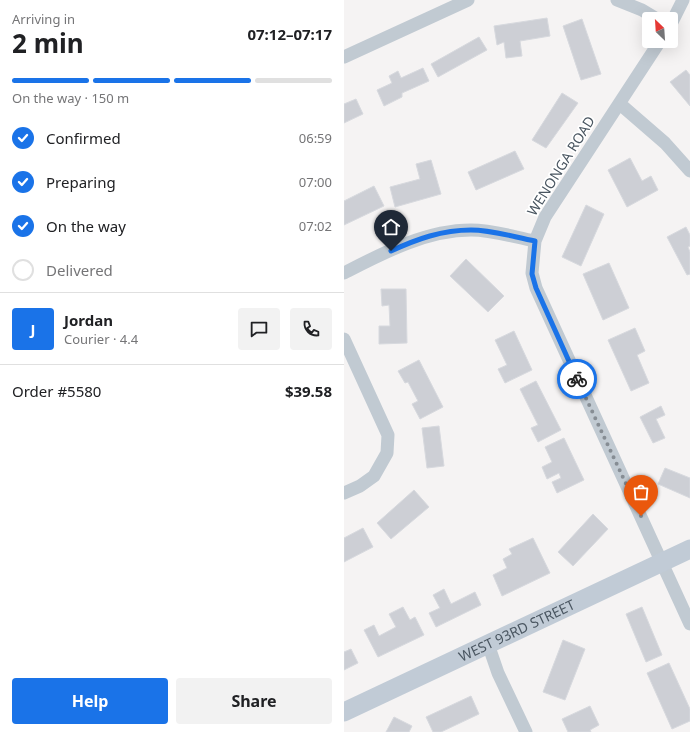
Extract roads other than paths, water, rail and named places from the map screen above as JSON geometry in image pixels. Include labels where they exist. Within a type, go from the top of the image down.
[{"type":"street","points":[[344,57],[468,0]]},
{"type":"street","points":[[617,0],[645,12]]},
{"type":"street","points":[[677,12],[683,0]]},
{"type":"street","name":"WENONGA ROAD","points":[[656,48],[545,217],[535,241],[532,274],[536,288],[690,624]]},
{"type":"street","points":[[620,104],[665,143],[690,171]]},
{"type":"street","points":[[344,273],[405,244],[424,237],[446,232],[472,230],[535,241]]},
{"type":"street","points":[[344,339],[388,435],[387,453],[374,476],[360,486],[344,493]]},
{"type":"street","name":"WEST 93RD STREET","points":[[344,712],[690,549]]},
{"type":"street","points":[[488,644],[498,673],[526,732]]}]
